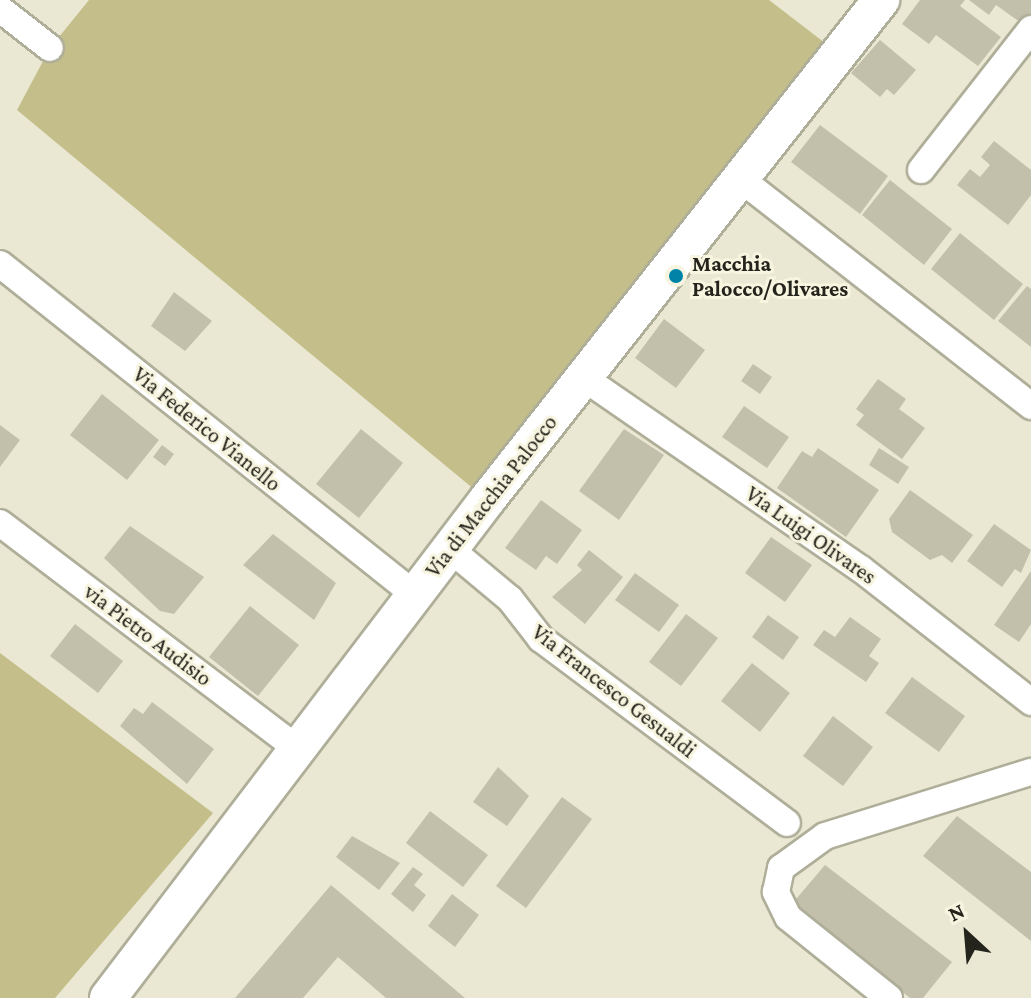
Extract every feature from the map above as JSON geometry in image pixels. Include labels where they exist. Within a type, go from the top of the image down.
[{"type":"street","name":"Via di Macchia Palocco","points":[[108,998],[414,594],[738,177],[881,0]]},
{"type":"street","points":[[0,9],[50,48]]},
{"type":"street","points":[[921,170],[1031,29]]},
{"type":"street","points":[[738,177],[1031,406]]},
{"type":"street","name":"Via Federico Vianello","points":[[0,264],[414,594]]},
{"type":"street","name":"Via Luigi Olivares","points":[[584,378],[861,569],[1031,702]]},
{"type":"street","name":"via Pietro Audisio","points":[[0,523],[296,748]]},
{"type":"street","name":"Via Francesco Gesualdi","points":[[450,549],[510,599],[541,639],[787,823]]},
{"type":"street","points":[[889,998],[788,917],[776,892],[781,868],[825,836],[1031,772]]},
{"type":"shaded area","points":[[89,0],[769,0],[838,53],[487,500],[17,110],[50,48]]},
{"type":"shaded area","points":[[0,653],[213,813],[55,998],[0,998]]},
{"type":"building","points":[[920,0],[965,0],[960,6],[1001,37],[978,66],[936,35],[929,44],[902,24]]},
{"type":"building","points":[[969,0],[1031,0],[1031,19],[1017,20],[996,5],[989,15]]},
{"type":"building","points":[[880,40],[916,70],[894,95],[887,89],[880,97],[851,73]]},
{"type":"building","points":[[820,125],[888,176],[860,214],[791,162]]},
{"type":"building","points":[[994,141],[1031,170],[1031,195],[1008,225],[957,185],[970,169],[980,177],[990,165],[981,157]]},
{"type":"building","points":[[890,180],[952,229],[924,265],[862,215]]},
{"type":"building","points":[[960,233],[1023,284],[994,320],[931,269]]},
{"type":"building","points":[[1027,286],[1031,289],[1031,347],[998,321]]},
{"type":"building","points":[[174,292],[212,321],[185,351],[151,326]]},
{"type":"building","points":[[664,319],[705,350],[676,388],[635,358]]},
{"type":"building","points":[[753,364],[772,377],[760,394],[741,381]]},
{"type":"building","points":[[878,379],[906,399],[899,409],[925,428],[902,459],[856,425],[864,415],[856,409]]},
{"type":"building","points":[[102,394],[159,440],[127,480],[70,435]]},
{"type":"building","points":[[744,406],[789,437],[767,468],[722,437]]},
{"type":"building","points":[[0,425],[20,440],[0,467]]},
{"type":"building","points":[[361,429],[403,463],[359,518],[316,484]]},
{"type":"building","points":[[624,429],[664,455],[619,520],[579,491]]},
{"type":"building","points":[[162,445],[174,454],[165,466],[153,457]]},
{"type":"building","points":[[818,448],[879,490],[846,537],[777,488],[802,451],[812,457]]},
{"type":"building","points":[[879,448],[909,467],[898,484],[869,465]]},
{"type":"building","points":[[910,490],[973,535],[952,563],[942,555],[930,560],[892,532],[889,519]]},
{"type":"building","points":[[541,500],[582,530],[557,564],[546,556],[536,570],[505,548]]},
{"type":"building","points":[[994,524],[1031,550],[1021,573],[1015,569],[1002,587],[967,561]]},
{"type":"building","points":[[130,526],[204,577],[174,614],[160,611],[104,558]]},
{"type":"building","points":[[273,534],[336,583],[314,620],[243,565]]},
{"type":"building","points":[[771,537],[812,565],[785,602],[745,573]]},
{"type":"building","points":[[589,550],[623,577],[585,624],[552,597],[582,570],[577,565]]},
{"type":"building","points":[[1031,571],[1031,624],[1019,642],[994,625]]},
{"type":"building","points":[[635,573],[679,605],[659,632],[615,600]]},
{"type":"building","points":[[250,606],[299,645],[258,696],[209,657]]},
{"type":"building","points":[[686,614],[718,638],[681,686],[649,662]]},
{"type":"building","points":[[768,615],[799,637],[783,660],[752,637]]},
{"type":"building","points":[[850,617],[881,639],[869,656],[879,663],[866,682],[813,645],[824,630],[835,637]]},
{"type":"building","points":[[75,624],[123,661],[98,693],[50,656]]},
{"type":"building","points":[[752,663],[790,693],[760,732],[721,701]]},
{"type":"building","points":[[912,677],[965,716],[939,752],[885,713]]},
{"type":"building","points":[[152,702],[214,749],[187,784],[120,726],[134,708],[143,714]]},
{"type":"building","points":[[833,716],[873,747],[843,786],[803,756]]},
{"type":"building","points":[[498,767],[529,796],[507,826],[473,802]]},
{"type":"building","points":[[562,797],[592,819],[526,908],[496,886]]},
{"type":"building","points":[[430,811],[488,855],[463,887],[406,843]]},
{"type":"building","points":[[957,816],[1031,872],[1031,941],[923,856]]},
{"type":"building","points":[[352,836],[400,863],[379,890],[336,857]]},
{"type":"building","points":[[825,865],[952,962],[923,998],[910,998],[791,905]]},
{"type":"building","points":[[413,867],[423,874],[414,885],[426,895],[413,912],[391,894]]},
{"type":"building","points":[[331,885],[465,998],[386,998],[338,957],[303,998],[235,998]]},
{"type":"building","points":[[452,894],[479,915],[455,947],[428,926]]},
{"type":"place","name":"Macchia Palocco/Olivares","points":[[676,276]]}]
